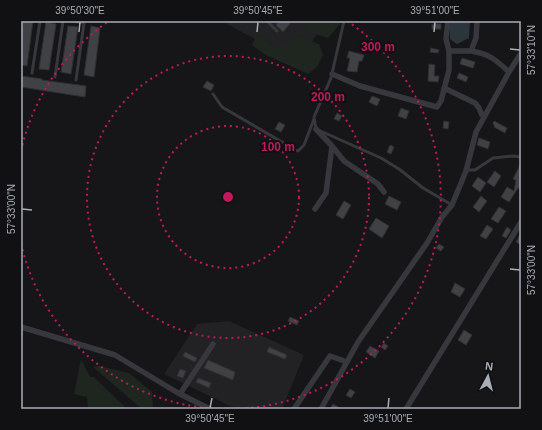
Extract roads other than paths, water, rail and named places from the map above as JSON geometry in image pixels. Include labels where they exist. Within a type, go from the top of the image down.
[{"type":"street","points":[[332,74],[360,86],[435,107],[438,106],[441,101],[449,70],[449,51],[446,38],[448,21]]},
{"type":"street","points":[[470,51],[476,38],[477,21]]},
{"type":"street","points":[[449,51],[480,52],[491,57],[509,72]]},
{"type":"street","points":[[321,409],[358,342],[427,243],[442,217],[452,205],[466,171],[476,132],[521,53]]},
{"type":"street","points":[[444,88],[475,103],[484,117]]},
{"type":"street","points":[[316,129],[344,161],[378,184],[384,192]]},
{"type":"street","points":[[315,209],[326,193],[332,146]]},
{"type":"street","points":[[406,409],[521,222]]},
{"type":"street","points":[[21,327],[115,355],[180,394],[210,409]]},
{"type":"street","points":[[180,394],[213,344]]},
{"type":"street","points":[[294,409],[330,356],[347,362]]},
{"type":"lane","points":[[32,73],[40,21]]},
{"type":"lane","points":[[55,77],[63,21]]},
{"type":"lane","points":[[72,21],[84,23],[76,80]]},
{"type":"lane","points":[[267,21],[277,31]]},
{"type":"lane","points":[[213,94],[222,107],[282,142],[291,149],[298,151],[304,145],[332,74],[344,21]]},
{"type":"lane","points":[[314,117],[316,129],[381,158],[399,169],[423,188],[452,205]]},
{"type":"lane","points":[[466,171],[475,170],[494,158],[513,156],[521,157]]}]
